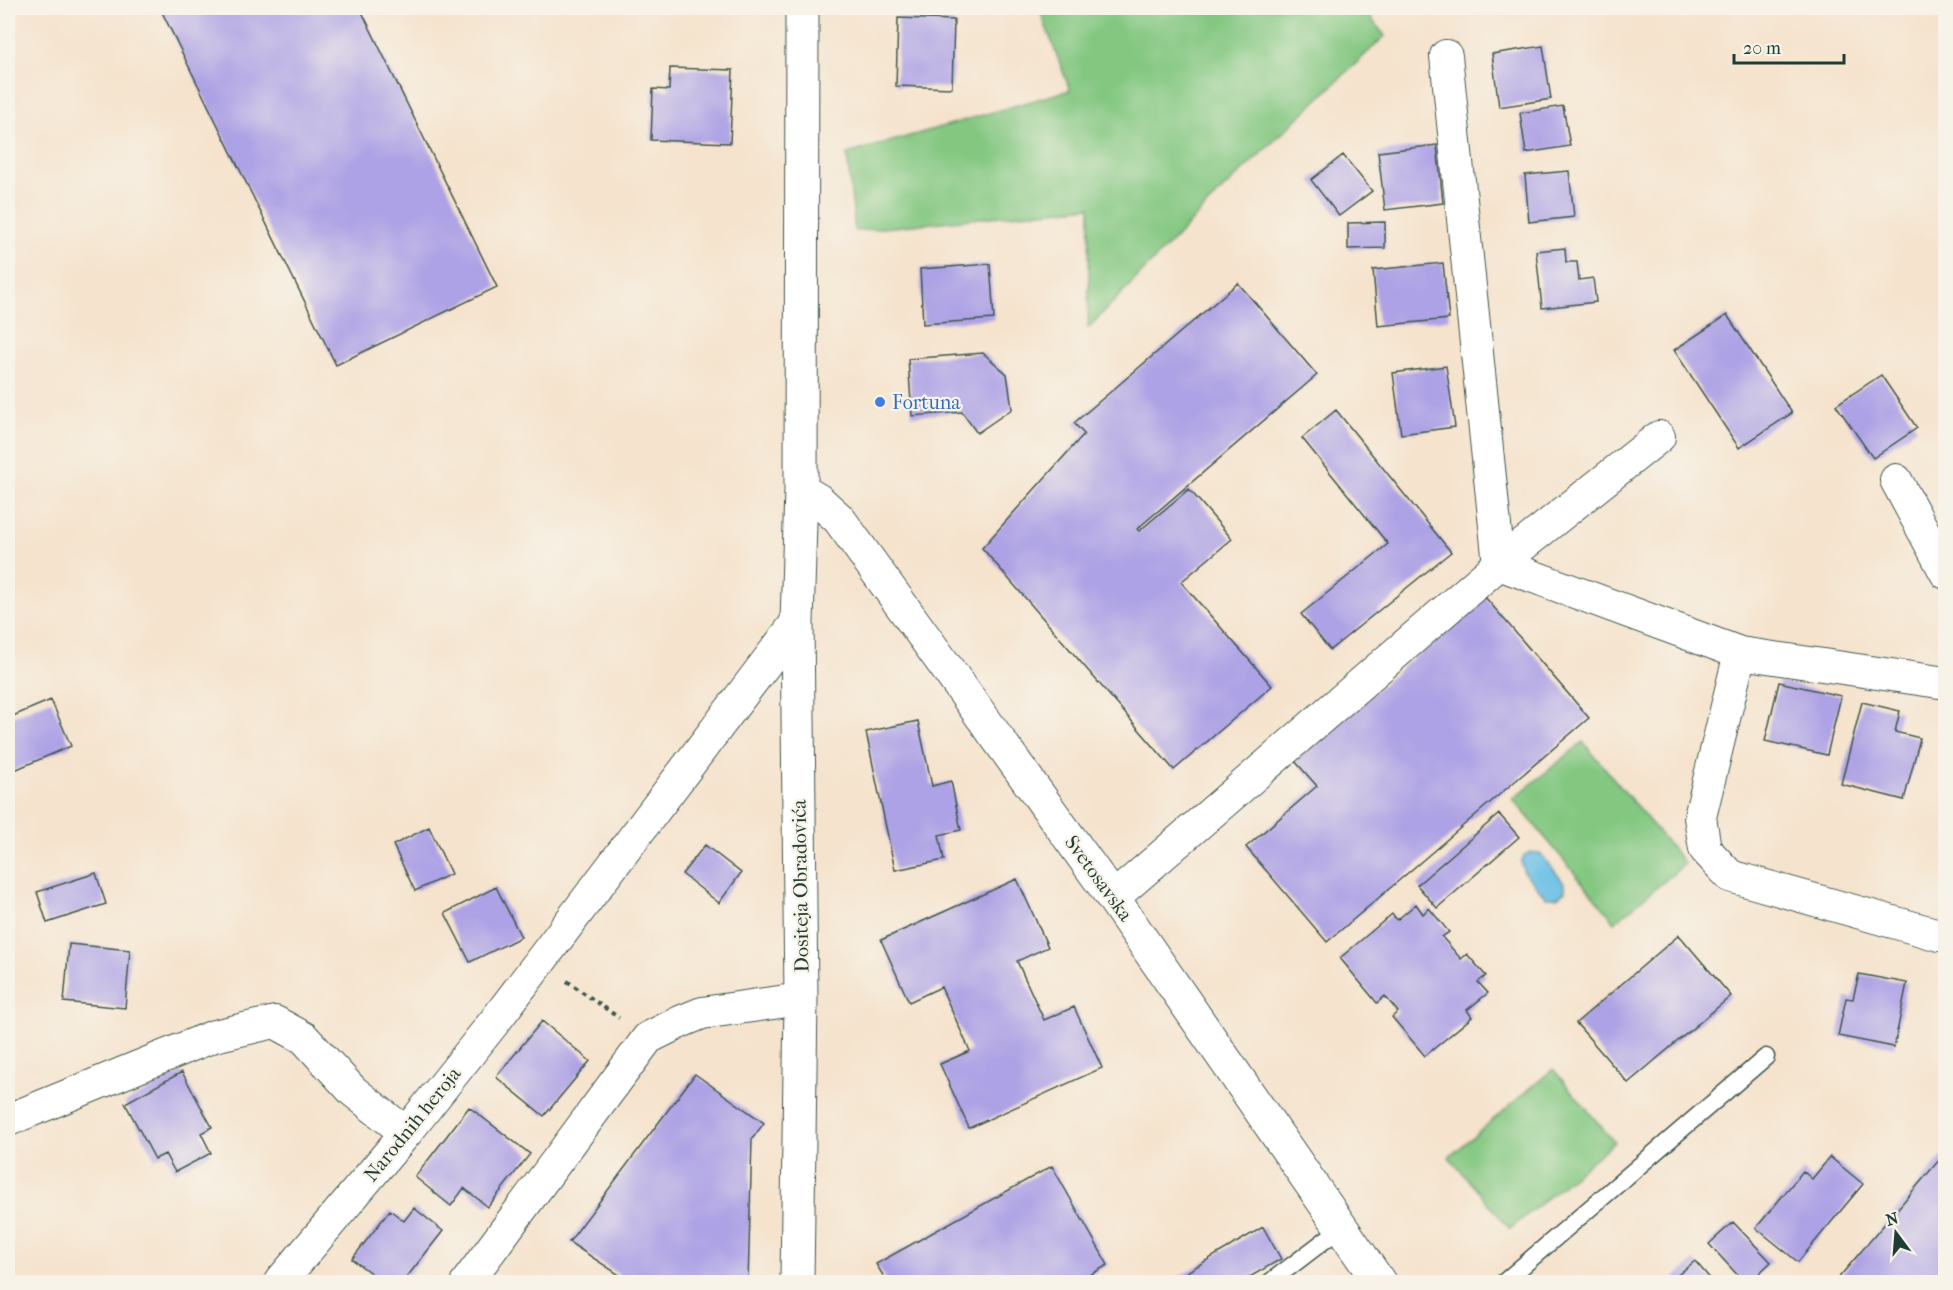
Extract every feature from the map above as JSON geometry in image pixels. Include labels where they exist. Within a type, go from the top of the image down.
[{"type":"street","name":"Dositeja Obradovića","points":[[797,1282],[801,999],[797,621],[801,490],[802,8]]},
{"type":"street","points":[[1446,56],[1499,564]]},
{"type":"street","points":[[1113,898],[1499,564],[1659,437]]},
{"type":"street","points":[[1896,480],[1946,573]]},
{"type":"street","name":"Svetosavska","points":[[801,490],[818,500],[839,519],[1113,898],[1379,1282]]},
{"type":"street","points":[[1499,564],[1740,653],[1946,683]]},
{"type":"street","name":"Narodnih heroja","points":[[280,1282],[406,1133],[495,1021],[797,621]]},
{"type":"street","points":[[1740,653],[1700,817],[1705,849],[1730,876],[1940,934]]},
{"type":"street","points":[[467,1282],[648,1038],[702,1013],[801,999]]},
{"type":"street","points":[[8,1120],[214,1036],[275,1022],[304,1038],[353,1091],[406,1133]]},
{"type":"lane","points":[[1504,1282],[1766,1057]]},
{"type":"lane","points":[[1270,1282],[1341,1228]]},
{"type":"path","points":[[539,961],[648,1038]]},
{"type":"green space","points":[[1039,8],[1363,8],[1385,36],[1220,192],[1088,328],[1090,207],[855,231],[847,154],[1070,90]]},
{"type":"green space","points":[[1583,742],[1685,864],[1615,922],[1513,799]]},
{"type":"green space","points":[[1553,1069],[1614,1142],[1510,1229],[1449,1157]]},
{"type":"water","points":[[1531,852],[1541,854],[1565,884],[1565,891],[1557,897],[1546,897],[1524,872],[1521,863],[1524,855]]},
{"type":"building","points":[[160,8],[360,8],[497,287],[336,365]]},
{"type":"building","points":[[898,18],[954,20],[952,88],[896,86]]},
{"type":"building","points":[[1543,46],[1551,99],[1499,107],[1492,54]]},
{"type":"building","points":[[670,68],[733,70],[730,143],[651,140],[653,89],[669,90]]},
{"type":"building","points":[[1563,106],[1570,146],[1526,153],[1520,113]]},
{"type":"building","points":[[1437,145],[1443,203],[1385,210],[1378,152]]},
{"type":"building","points":[[1343,155],[1372,191],[1339,216],[1311,180]]},
{"type":"building","points":[[1569,171],[1574,217],[1529,222],[1525,175]]},
{"type":"building","points":[[1385,222],[1385,248],[1348,249],[1348,223]]},
{"type":"building","points":[[1565,248],[1566,262],[1577,262],[1579,280],[1593,278],[1596,302],[1542,308],[1536,251]]},
{"type":"building","points":[[1443,263],[1449,319],[1378,326],[1373,270]]},
{"type":"building","points":[[990,264],[994,319],[923,324],[920,269]]},
{"type":"building","points":[[1238,283],[1317,375],[1137,529],[1139,531],[1189,489],[1232,539],[1181,582],[1272,686],[1174,770],[982,548],[1084,434],[1074,423]]},
{"type":"building","points":[[1727,315],[1792,413],[1739,448],[1674,350]]},
{"type":"building","points":[[983,353],[1007,374],[1012,409],[977,433],[962,412],[912,416],[908,359]]},
{"type":"building","points":[[1446,366],[1455,427],[1401,434],[1393,373]]},
{"type":"building","points":[[1881,375],[1917,428],[1873,458],[1836,405]]},
{"type":"building","points":[[1336,410],[1451,552],[1330,650],[1301,614],[1388,544],[1302,438]]},
{"type":"building","points":[[1485,597],[1589,718],[1327,942],[1246,847],[1317,786],[1294,760]]},
{"type":"building","points":[[1779,682],[1841,696],[1827,755],[1765,741]]},
{"type":"building","points":[[51,700],[71,746],[10,772],[8,718]]},
{"type":"building","points":[[1862,702],[1900,711],[1895,732],[1920,738],[1904,800],[1841,784]]},
{"type":"building","points":[[918,721],[932,786],[951,781],[961,830],[939,835],[944,860],[895,870],[866,732]]},
{"type":"building","points":[[1499,814],[1519,837],[1437,908],[1417,885]]},
{"type":"building","points":[[429,827],[451,874],[415,891],[393,845]]},
{"type":"building","points":[[705,845],[741,873],[719,903],[682,874]]},
{"type":"building","points":[[96,873],[106,904],[47,923],[37,892]]},
{"type":"building","points":[[1017,879],[1048,947],[1017,961],[1044,1020],[1074,1007],[1102,1068],[969,1128],[940,1064],[970,1051],[941,987],[909,1002],[881,940]]},
{"type":"building","points":[[496,887],[521,937],[470,962],[445,913]]},
{"type":"building","points":[[1416,904],[1423,914],[1429,908],[1449,932],[1442,937],[1461,959],[1467,954],[1486,976],[1478,982],[1488,993],[1467,1010],[1472,1017],[1425,1056],[1392,1017],[1398,1012],[1385,996],[1377,1003],[1340,958],[1392,914],[1397,920]]},
{"type":"building","points":[[1679,935],[1731,996],[1628,1083],[1576,1023]]},
{"type":"building","points":[[69,944],[130,950],[125,1008],[64,1002]]},
{"type":"building","points":[[1859,974],[1907,983],[1894,1047],[1838,1036],[1846,998],[1853,999]]},
{"type":"building","points":[[542,1021],[590,1061],[544,1116],[496,1077]]},
{"type":"building","points":[[182,1072],[212,1127],[201,1133],[211,1153],[175,1172],[165,1154],[155,1159],[125,1103]]},
{"type":"building","points":[[695,1074],[764,1123],[752,1139],[748,1282],[630,1282],[569,1242]]},
{"type":"building","points":[[469,1107],[530,1154],[488,1207],[464,1188],[451,1206],[415,1177]]},
{"type":"building","points":[[1946,1152],[1946,1282],[1835,1282]]},
{"type":"building","points":[[1830,1157],[1863,1184],[1798,1262],[1756,1228],[1803,1171],[1812,1179]]},
{"type":"building","points":[[1052,1166],[1108,1265],[1077,1282],[887,1282],[876,1264]]},
{"type":"building","points":[[414,1208],[443,1231],[403,1282],[365,1282],[372,1274],[352,1259],[390,1210],[404,1221]]},
{"type":"building","points":[[1733,1222],[1771,1262],[1750,1282],[1744,1282],[1709,1244]]},
{"type":"building","points":[[1263,1227],[1281,1259],[1241,1282],[1170,1282]]},
{"type":"building","points":[[1695,1261],[1713,1282],[1669,1282]]},
{"type":"place","name":"Fortuna","points":[[880,402]]}]
